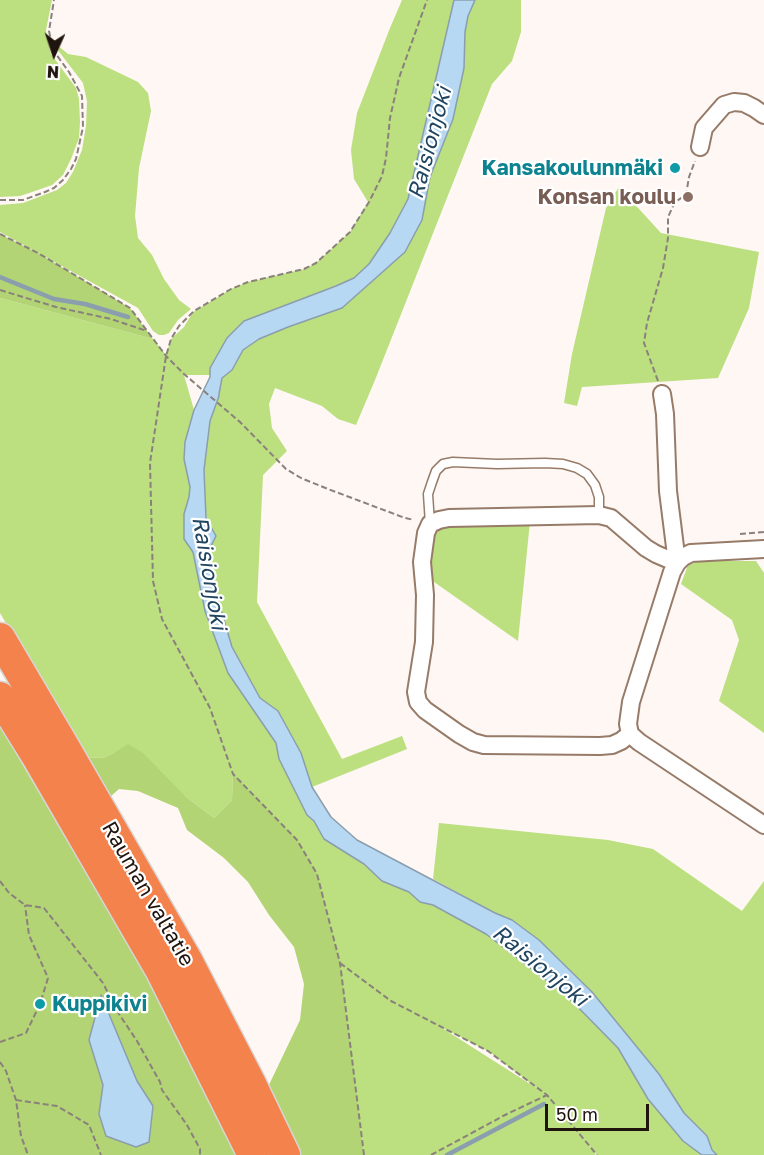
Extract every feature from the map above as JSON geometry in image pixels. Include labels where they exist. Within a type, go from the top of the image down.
[{"type":"highway","name":"Rauman valtatie","points":[[0,638],[187,960],[285,1155]]},
{"type":"highway","name":"Rauman valtatie","points":[[0,697],[161,971],[253,1155]]},
{"type":"street","points":[[700,147],[704,128],[724,105],[734,102],[744,103],[764,115]]},
{"type":"street","points":[[662,394],[668,491],[677,563]]},
{"type":"street","points":[[630,734],[612,745],[600,746],[484,745],[459,734],[425,711],[418,702],[417,692],[424,642],[425,595],[422,562],[430,524],[449,518],[599,514],[611,518],[646,548],[677,563]]},
{"type":"street","points":[[764,549],[691,553],[677,563],[672,572],[631,702],[628,724],[630,734],[639,742],[764,825]]},
{"type":"lane","points":[[430,524],[428,494],[436,471],[443,464],[453,462],[563,464],[576,468],[587,474],[595,485],[599,497],[599,514]]},
{"type":"path","points":[[0,200],[23,200],[54,188],[63,180],[76,159],[83,127],[82,96],[69,72],[53,50],[49,31],[54,0]]},
{"type":"path","points":[[364,1155],[340,963],[317,874],[297,840],[233,774],[210,708],[162,619],[153,581],[150,463],[166,356],[171,339],[179,326],[194,311],[231,289],[248,282],[304,269],[316,263],[350,232],[376,189],[386,158],[390,118],[399,78],[427,0]]},
{"type":"path","points":[[662,394],[644,343],[647,323],[663,268],[668,238],[668,217],[675,202],[686,195],[689,177],[700,147]]},
{"type":"path","points":[[0,234],[38,253],[130,308],[166,356],[240,422],[286,469],[301,478],[405,518],[430,524]]},
{"type":"path","points":[[0,290],[56,307],[111,319],[147,331]]},
{"type":"path","points":[[0,881],[9,893],[25,905],[44,908],[103,983],[117,1011],[160,1082],[162,1090],[187,1125],[200,1149],[200,1155]]},
{"type":"path","points":[[0,1042],[26,1033],[40,1004],[48,978],[29,935],[25,905]]},
{"type":"path","points":[[340,963],[391,1001],[488,1051],[547,1095],[597,1155]]},
{"type":"path","points":[[0,1062],[6,1071],[16,1100],[21,1136],[28,1155]]},
{"type":"path","points":[[431,1155],[547,1095]]},
{"type":"path","points":[[16,1100],[57,1106],[89,1125],[101,1155]]},
{"type":"green space","points":[[0,0],[52,0],[46,30],[51,54],[76,88],[79,99],[79,138],[63,175],[52,185],[20,196],[0,197]]},
{"type":"green space","points":[[402,0],[454,0],[408,199],[390,233],[369,264],[354,278],[244,321],[215,375],[184,375],[194,410],[185,442],[184,459],[190,487],[184,514],[184,539],[193,552],[205,611],[228,673],[276,743],[279,759],[307,815],[314,821],[324,839],[364,864],[382,881],[409,892],[420,902],[433,905],[486,934],[568,997],[618,1048],[648,1099],[683,1141],[702,1155],[597,1155],[587,1143],[596,1155],[364,1155],[361,1128],[233,775],[232,800],[214,818],[185,796],[114,753],[103,758],[84,757],[0,613],[0,298],[153,339],[166,355],[171,339],[184,327],[193,312],[231,289],[248,282],[304,269],[316,263],[350,232],[368,202],[354,179],[351,150],[357,113]],"holes":[[[439,1026],[488,1051],[538,1089]]]},
{"type":"green space","points":[[475,0],[521,0],[521,32],[512,61],[492,84],[356,425],[338,419],[322,406],[275,388],[269,404],[272,428],[287,451],[263,475],[257,602],[342,759],[402,736],[407,749],[312,787],[301,753],[278,711],[260,698],[232,647],[211,576],[209,550],[215,536],[206,518],[204,470],[210,421],[219,396],[222,377],[232,370],[243,350],[259,339],[342,308],[422,220],[430,177],[453,119],[464,68],[465,32],[468,16]]},
{"type":"green space","points":[[56,44],[68,54],[86,57],[138,82],[148,93],[151,111],[139,168],[135,216],[138,238],[152,255],[164,279],[179,300],[191,309],[178,320],[169,333],[164,335],[153,331],[138,308],[0,232],[0,205],[23,203],[57,190],[66,183],[73,172],[82,150],[87,101],[83,83],[57,49]]},
{"type":"green space","points":[[619,187],[661,233],[759,252],[749,308],[718,378],[582,387],[577,406],[564,403],[572,354],[606,208]]},
{"type":"green space","points":[[0,234],[38,253],[130,308],[153,339],[0,298]]},
{"type":"green space","points":[[530,521],[518,641],[427,577],[434,533],[443,526]]},
{"type":"green space","points":[[700,561],[756,561],[764,573],[764,733],[719,701],[739,640],[732,620],[681,584],[688,565]]},
{"type":"green space","points":[[0,726],[142,969],[237,1155],[0,1155]]},
{"type":"green space","points":[[128,744],[143,753],[185,796],[214,818],[232,800],[233,774],[297,840],[317,874],[340,963],[364,1155],[300,1155],[267,1089],[300,1020],[304,984],[294,947],[269,915],[248,882],[224,858],[187,830],[178,808],[138,791],[119,789],[110,797],[84,757],[103,758]]},
{"type":"green space","points":[[439,823],[608,840],[653,849],[742,911],[764,881],[764,1155],[717,1155],[712,1150],[707,1136],[684,1113],[659,1074],[592,992],[539,940],[512,920],[433,879]]},
{"type":"water","name":"Raisionjoki","points":[[454,0],[475,0],[468,16],[465,32],[464,68],[453,119],[430,177],[422,220],[405,252],[342,308],[259,339],[243,350],[232,370],[222,378],[219,396],[210,421],[204,470],[206,518],[216,536],[209,550],[211,576],[232,647],[260,698],[278,711],[301,753],[312,787],[331,817],[357,840],[512,920],[539,940],[592,992],[659,1074],[684,1113],[707,1136],[712,1150],[717,1155],[702,1155],[683,1141],[648,1099],[618,1048],[568,997],[486,934],[433,905],[420,902],[409,892],[382,881],[364,864],[324,839],[314,821],[307,815],[279,759],[276,743],[228,673],[205,611],[193,552],[184,539],[184,514],[190,487],[184,459],[185,442],[194,410],[210,377],[210,368],[227,338],[244,321],[354,278],[369,264],[390,233],[408,199]]},
{"type":"water","points":[[101,995],[137,1081],[153,1106],[149,1142],[136,1147],[106,1136],[99,1114],[103,1085],[89,1040]]},
{"type":"waterway","points":[[0,277],[54,299],[85,304],[128,317]]},
{"type":"waterway","points":[[447,1155],[544,1104]]},
{"type":"place","name":"Kansakoulunmäki","points":[[675,168]]},
{"type":"place","name":"Konsan koulu","points":[[688,197]]},
{"type":"place","name":"Kuppikivi","points":[[40,1004]]}]
